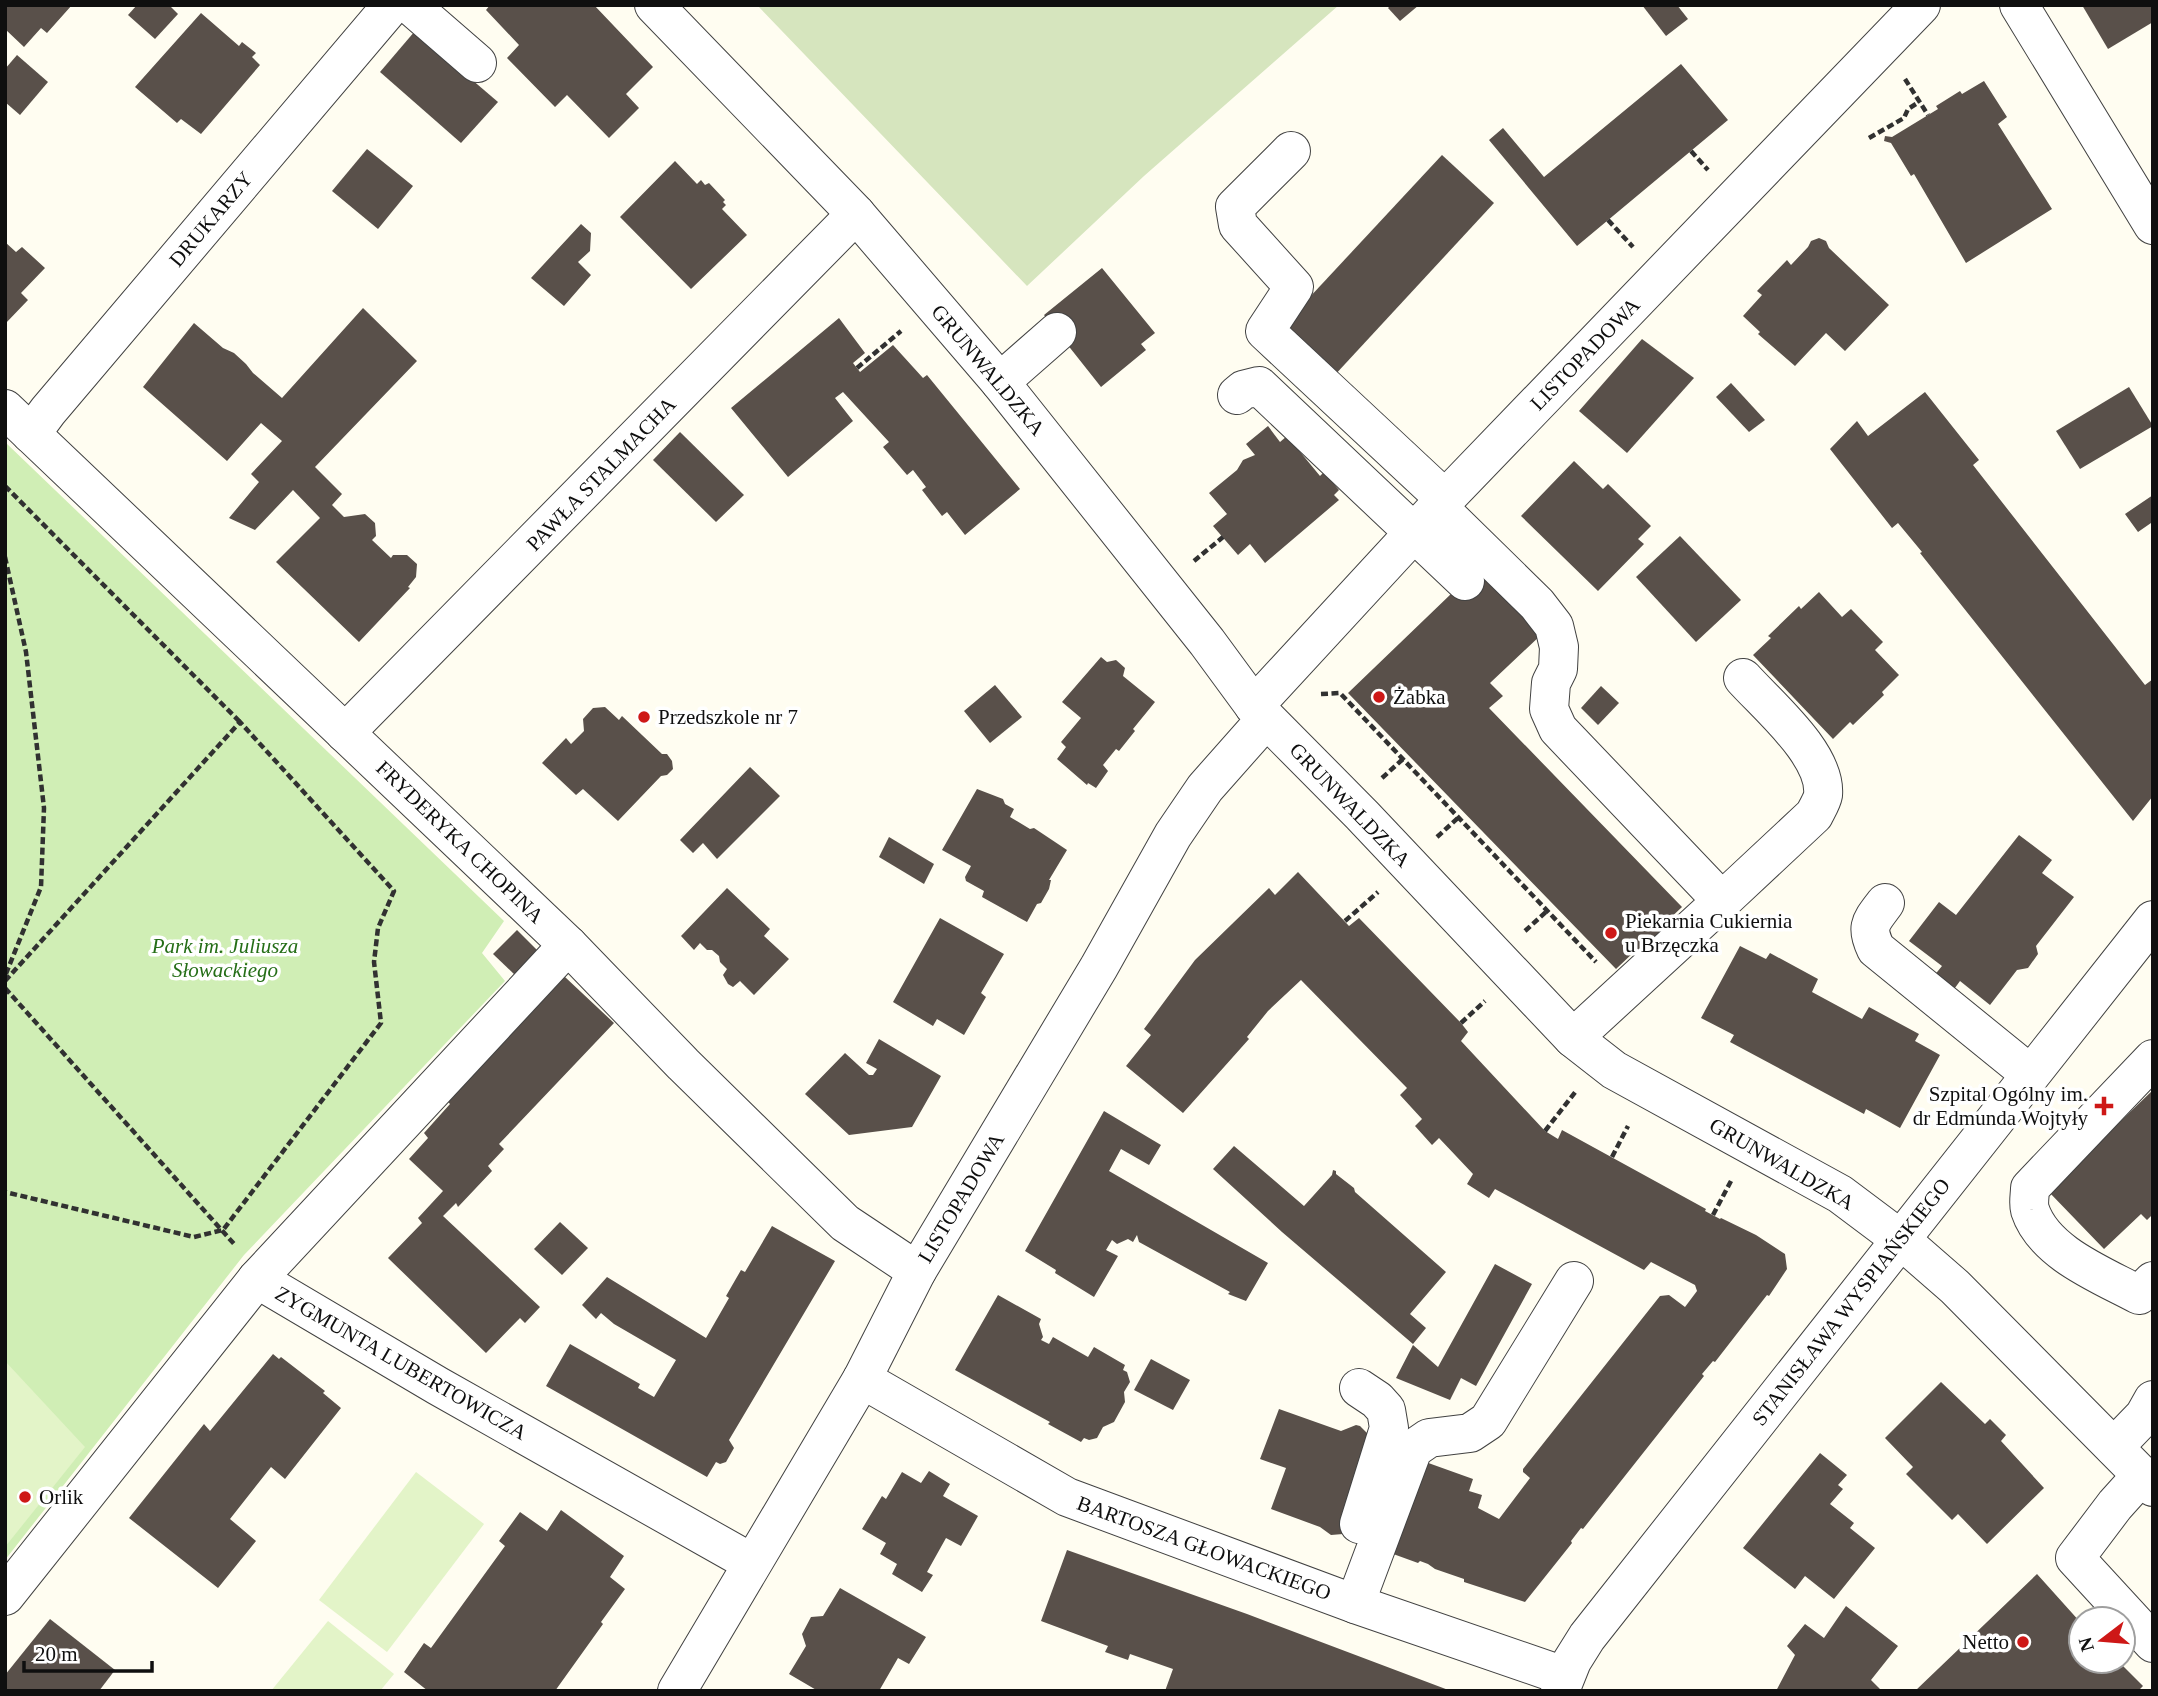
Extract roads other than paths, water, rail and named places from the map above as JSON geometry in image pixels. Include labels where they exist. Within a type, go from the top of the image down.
[{"type":"street","name":"DRUKARZY","points":[[18,422],[392,5]]},
{"type":"street","points":[[410,5],[477,63]]},
{"type":"street","name":"GRUNWALDZKA","points":[[654,5],[856,214],[1000,382],[1207,642],[1260,713],[1573,1038],[1614,1070],[1840,1194],[1900,1239],[1955,1287],[2147,1481]]},
{"type":"street","name":"LISTOPADOWA","points":[[677,1691],[862,1379],[917,1271],[1099,967],[1173,835],[1260,713],[1432,513],[1921,5]]},
{"type":"street","points":[[2019,5],[2153,225]]},
{"type":"street","points":[[1291,151],[1236,207],[1238,225],[1294,287],[1265,331],[1432,513],[1465,581]]},
{"type":"street","name":"PAWŁA STALMACHA","points":[[345,733],[856,214]]},
{"type":"street","points":[[1000,382],[1057,332]]},
{"type":"street","points":[[1237,395],[1243,390],[1259,386],[1432,513],[1537,604],[1554,626],[1559,647],[1558,669],[1550,683],[1549,709],[1559,729],[1722,901]]},
{"type":"street","name":"FRYDERYKA CHOPINA","points":[[18,422],[568,945],[683,1064],[845,1223],[917,1271]]},
{"type":"street","points":[[1573,1038],[1814,815],[1823,796],[1821,772],[1806,747],[1743,678]]},
{"type":"street","points":[[1885,903],[1870,924],[1870,936],[1876,950],[2030,1074]]},
{"type":"street","name":"STANISŁAWA WYSPIAŃSKIEGO","points":[[1562,1683],[1587,1637],[2153,920]]},
{"type":"street","points":[[257,1279],[568,945]]},
{"type":"street","points":[[2148,1293],[2066,1256],[2036,1224],[2029,1207],[2030,1188],[2153,1059]]},
{"type":"street","name":"ZYGMUNTA LUBERTOWICZA","points":[[5,1596],[257,1279],[449,1392],[752,1563]]},
{"type":"street","points":[[1345,1600],[1413,1449],[1429,1438],[1470,1433],[1488,1421],[1574,1281]]},
{"type":"street","name":"BARTOSZA GŁOWACKIEGO","points":[[862,1379],[1067,1497],[1562,1683]]},
{"type":"street","points":[[1345,1600],[1389,1428],[1386,1410],[1359,1388]]},
{"type":"street","points":[[2114,1447],[2144,1416],[2153,1400]]},
{"type":"street","points":[[2147,1481],[2115,1505],[2075,1558],[2153,1643]]},
{"type":"place","name":"Żabka","points":[[1379,697]]},
{"type":"place","name":"Przedszkole nr 7","points":[[644,717]]},
{"type":"place","name":"Piekarnia Cukiernia u Brzęczka","points":[[1611,933]]},
{"type":"place","name":"Szpital Ogólny im. dr Edmunda Wojtyły","points":[[2104,1106]]},
{"type":"place","name":"Orlik","points":[[25,1497]]},
{"type":"place","name":"Netto","points":[[2023,1642]]},
{"type":"park label","name":"Park im. Juliusza Słowackiego","points":[[225,958]]}]
